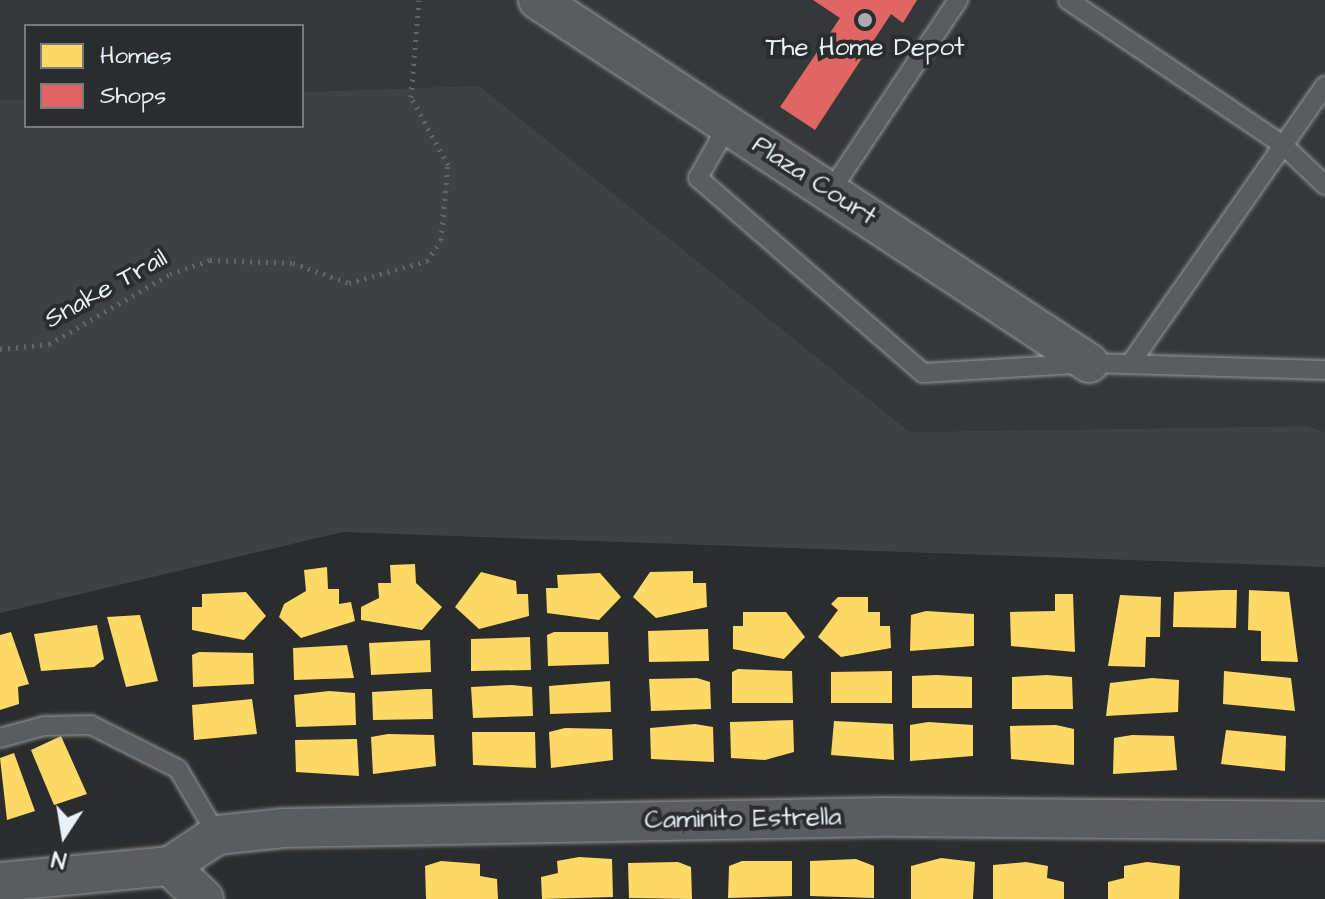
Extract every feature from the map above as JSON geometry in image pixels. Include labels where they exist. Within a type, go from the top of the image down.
[{"type":"street","name":"Plaza Court","points":[[538,0],[1089,363]]},
{"type":"street","name":"Caminito Estrella","points":[[217,835],[884,817],[1325,821]]},
{"type":"street","points":[[0,882],[170,866],[217,835]]},
{"type":"street","points":[[170,866],[204,899]]},
{"type":"lane","points":[[830,192],[958,0]]},
{"type":"lane","points":[[1068,0],[1283,145],[1325,185]]},
{"type":"lane","points":[[1130,364],[1325,85]]},
{"type":"lane","points":[[728,125],[698,178],[923,373],[1089,363],[1325,370]]},
{"type":"lane","points":[[0,738],[44,726],[91,725],[178,769],[217,835]]},
{"type":"path","name":"Snake Trail","points":[[0,349],[49,344],[170,274],[210,260],[293,263],[349,283],[427,261],[441,240],[448,165],[411,97],[419,0]]},
{"type":"shaded area","points":[[0,0],[1325,0],[1325,432],[1307,426],[910,432],[479,87],[304,92],[304,24],[24,24],[24,100],[0,100]]},
{"type":"shaded area","points":[[479,86],[910,432],[1307,426],[1325,432],[1325,567],[343,532],[0,613],[0,100],[24,100],[24,128],[304,128],[304,92]]},
{"type":"building: Homes","points":[[415,564],[416,583],[442,607],[422,630],[361,620],[361,607],[379,598],[378,583],[391,583],[390,565]]},
{"type":"building: Homes","points":[[327,567],[328,589],[339,589],[339,604],[351,602],[355,621],[301,638],[279,617],[284,604],[306,591],[304,570]]},
{"type":"building: Homes","points":[[693,571],[693,583],[706,583],[707,607],[656,618],[633,597],[650,572]]},
{"type":"building: Homes","points":[[481,572],[516,581],[517,594],[528,594],[529,616],[479,629],[455,607]]},
{"type":"building: Homes","points":[[600,573],[621,597],[599,620],[547,613],[546,588],[558,588],[557,575]]},
{"type":"building: Homes","points":[[1237,590],[1236,628],[1173,627],[1174,592]]},
{"type":"building: Homes","points":[[1249,590],[1289,592],[1298,662],[1261,661],[1261,631],[1248,630]]},
{"type":"building: Homes","points":[[246,592],[266,616],[244,640],[192,630],[192,607],[202,607],[202,594]]},
{"type":"building: Homes","points":[[1055,594],[1073,594],[1075,652],[1011,646],[1010,612],[1055,611]]},
{"type":"building: Homes","points":[[1120,595],[1161,597],[1160,637],[1146,637],[1145,667],[1108,666]]},
{"type":"building: Homes","points":[[838,597],[868,597],[868,612],[880,612],[880,626],[890,626],[891,648],[841,657],[818,637],[838,610],[831,604]]},
{"type":"building: Homes","points":[[926,611],[974,614],[974,646],[910,651],[911,615]]},
{"type":"building: Homes","points":[[743,612],[786,612],[805,637],[784,659],[733,649],[733,626],[743,626]]},
{"type":"building: Homes","points":[[140,615],[158,681],[126,687],[107,617]]},
{"type":"building: Homes","points":[[97,625],[104,659],[94,667],[41,671],[34,634]]},
{"type":"building: Homes","points":[[708,629],[709,661],[649,662],[648,631]]},
{"type":"building: Homes","points":[[11,632],[29,684],[18,687],[19,704],[0,710],[0,635]]},
{"type":"building: Homes","points":[[554,632],[608,632],[609,664],[548,666],[547,635]]},
{"type":"building: Homes","points":[[530,637],[531,670],[471,671],[471,639]]},
{"type":"building: Homes","points":[[430,640],[431,672],[371,675],[369,643]]},
{"type":"building: Homes","points":[[347,645],[354,678],[294,680],[293,648]]},
{"type":"building: Homes","points":[[199,652],[253,653],[254,684],[193,687],[192,655]]},
{"type":"building: Homes","points":[[738,669],[792,671],[793,703],[732,703],[732,672]]},
{"type":"building: Homes","points":[[892,671],[892,703],[831,703],[831,672]]},
{"type":"building: Homes","points":[[1224,671],[1291,678],[1295,711],[1223,704]]},
{"type":"building: Homes","points":[[912,676],[972,677],[972,708],[912,708]]},
{"type":"building: Homes","points":[[1012,677],[1072,677],[1073,709],[1012,709]]},
{"type":"building: Homes","points":[[697,678],[710,682],[711,709],[651,711],[649,679]]},
{"type":"building: Homes","points":[[1152,678],[1179,680],[1178,712],[1106,716],[1110,683]]},
{"type":"building: Homes","points":[[610,681],[611,712],[550,714],[549,686]]},
{"type":"building: Homes","points":[[471,687],[532,687],[533,716],[473,718]]},
{"type":"building: Homes","points":[[432,689],[433,719],[373,720],[372,692]]},
{"type":"building: Homes","points":[[329,691],[355,693],[356,725],[296,727],[294,695]]},
{"type":"building: Homes","points":[[252,699],[257,734],[194,740],[192,705]]},
{"type":"building: Homes","points":[[793,720],[794,752],[765,760],[731,758],[730,722]]},
{"type":"building: Homes","points":[[834,721],[893,724],[894,760],[831,755]]},
{"type":"building: Homes","points":[[928,722],[973,725],[973,756],[910,761],[910,725]]},
{"type":"building: Homes","points":[[695,724],[713,727],[714,762],[651,759],[650,728]]},
{"type":"building: Homes","points":[[1056,725],[1074,729],[1074,765],[1011,759],[1010,726]]},
{"type":"building: Homes","points":[[565,728],[612,729],[613,760],[551,768],[549,732]]},
{"type":"building: Homes","points":[[1226,730],[1286,736],[1285,771],[1221,764]]},
{"type":"building: Homes","points":[[472,732],[535,732],[536,768],[473,765]]},
{"type":"building: Homes","points":[[388,734],[434,735],[436,766],[373,774],[371,737]]},
{"type":"building: Homes","points":[[61,736],[87,794],[54,805],[31,750]]},
{"type":"building: Homes","points":[[1174,736],[1177,770],[1113,774],[1114,738]]},
{"type":"building: Homes","points":[[357,739],[359,776],[296,772],[295,740]]},
{"type":"building: Homes","points":[[14,753],[35,811],[7,820],[0,758]]},
{"type":"building: Homes","points":[[579,857],[612,859],[613,897],[542,899],[541,877],[558,873],[557,861]]},
{"type":"building: Homes","points":[[941,858],[975,862],[973,899],[911,899],[911,866]]},
{"type":"building: Homes","points":[[856,859],[874,866],[874,898],[810,896],[810,861]]},
{"type":"building: Homes","points":[[441,861],[480,864],[480,876],[497,879],[498,899],[426,899],[425,866]]},
{"type":"building: Homes","points":[[742,861],[792,861],[792,896],[728,898],[729,866]]},
{"type":"building: Homes","points":[[678,862],[691,867],[692,899],[629,898],[628,863]]},
{"type":"building: Homes","points":[[1026,862],[1048,866],[1047,878],[1064,882],[1064,899],[993,899],[993,865]]},
{"type":"building: Homes","points":[[1147,862],[1180,866],[1179,899],[1108,899],[1108,882],[1124,878],[1124,866]]},
{"type":"building: Shops","points":[[813,0],[917,0],[903,23],[891,14],[815,130],[780,107],[840,18]]},
{"type":"place","name":"The Home Depot","points":[[865,20]]}]
